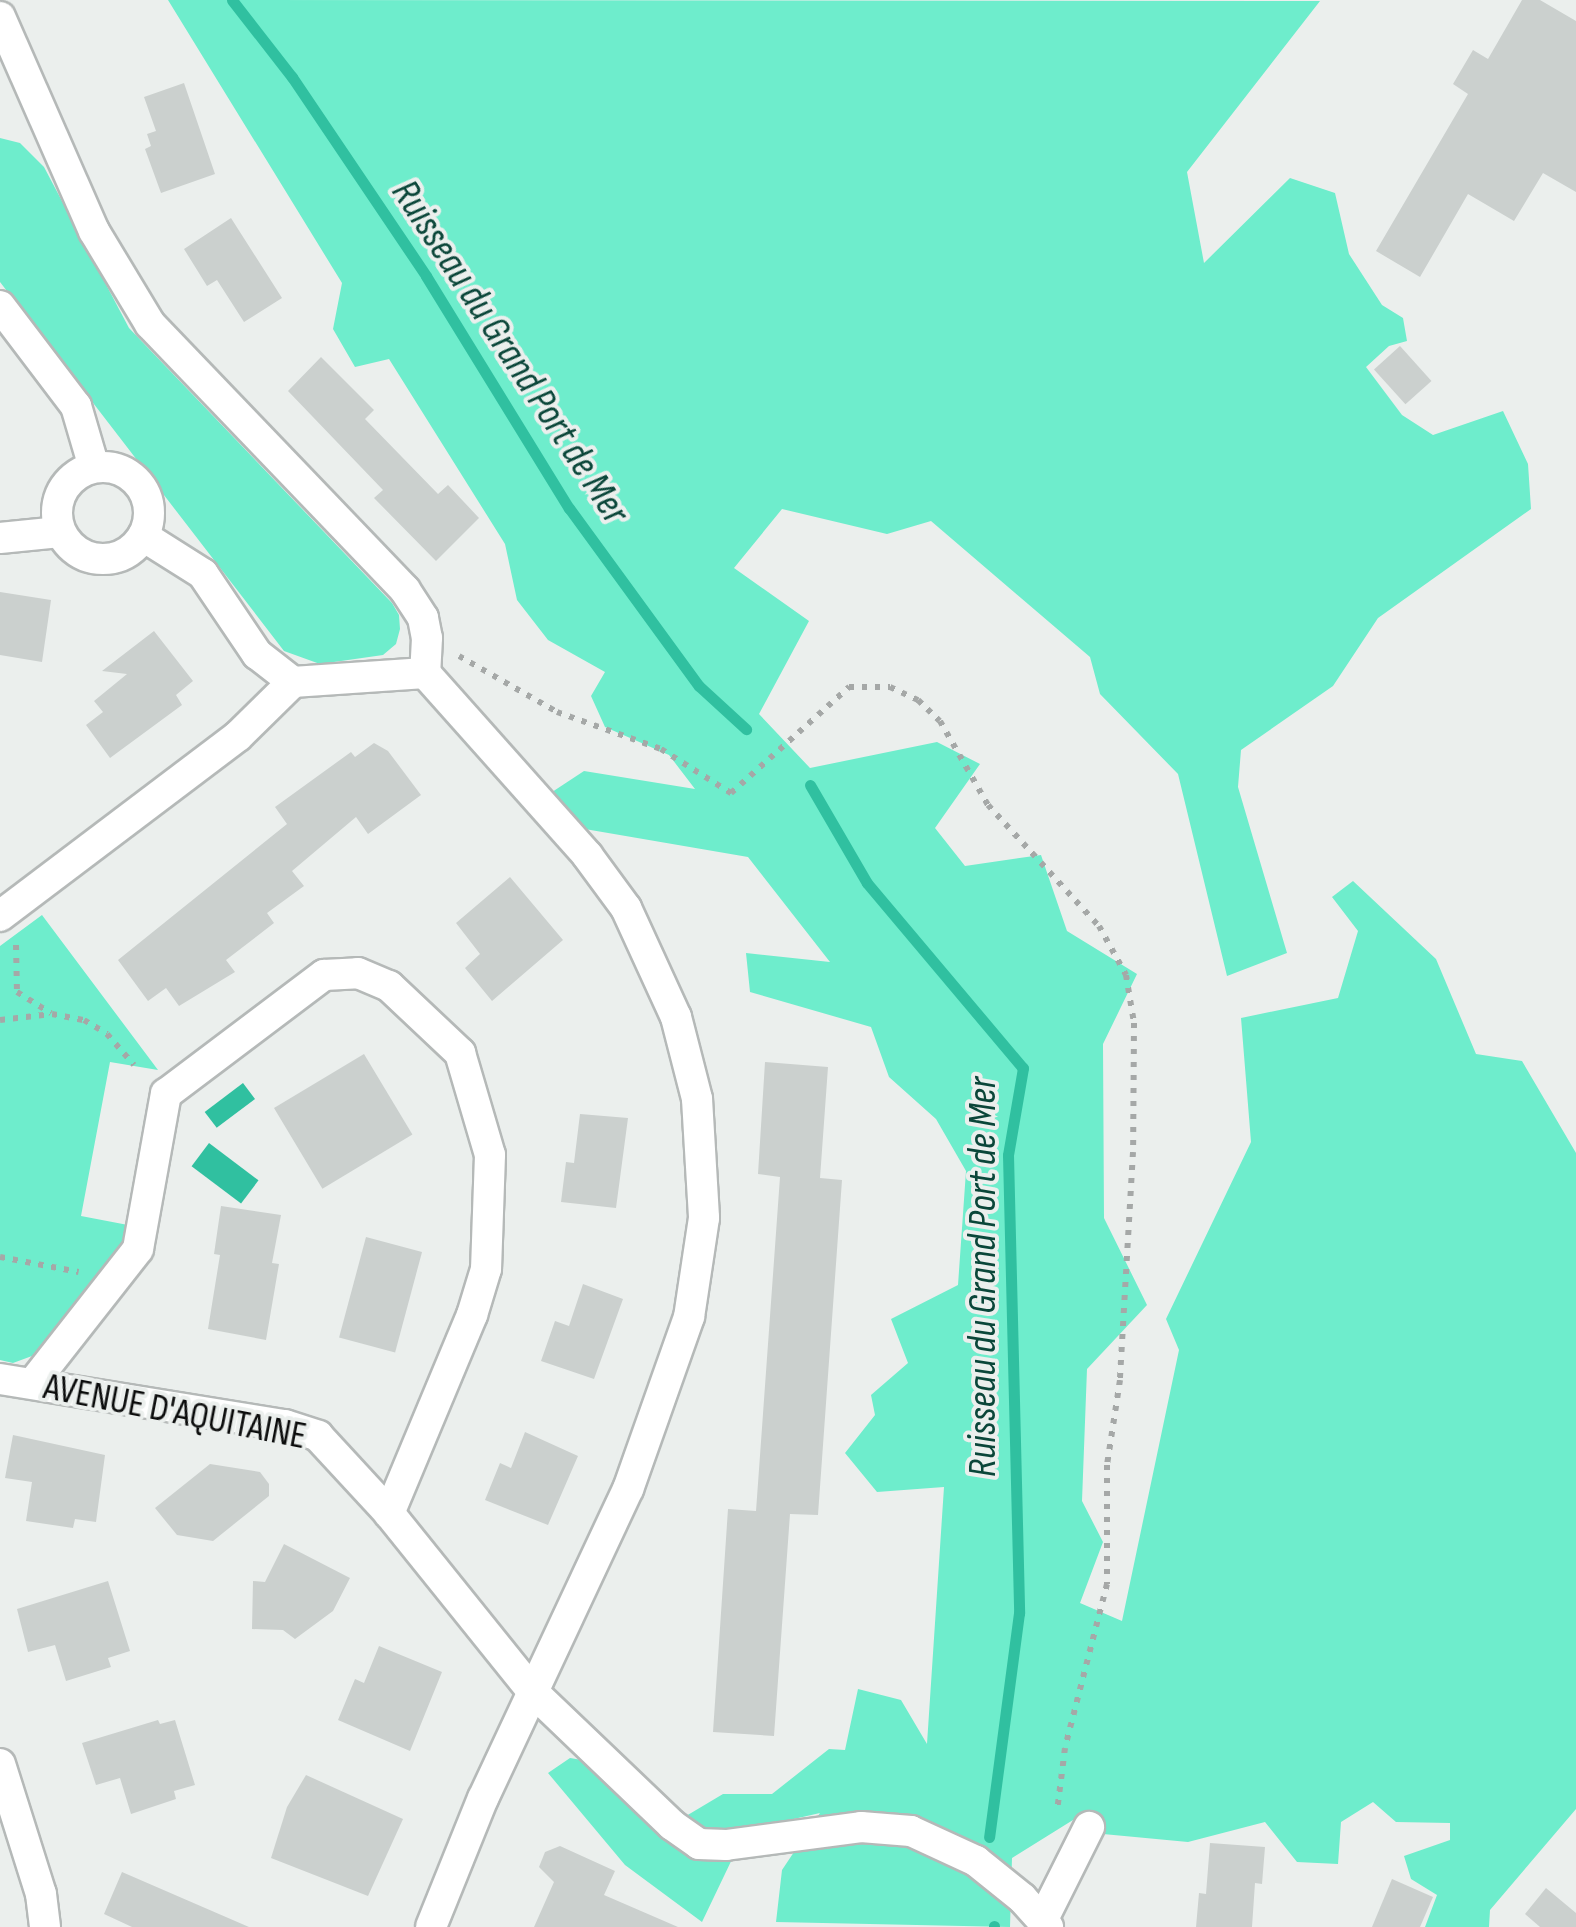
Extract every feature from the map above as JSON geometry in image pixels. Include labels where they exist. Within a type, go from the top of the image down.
[{"type":"street","points":[[0,17],[94,231],[132,299],[186,366],[405,590],[423,618],[427,638],[425,673],[587,854],[626,908],[676,1017],[697,1099],[704,1218],[689,1317],[628,1489],[532,1692],[431,1927]]},
{"type":"street","points":[[0,306],[76,406],[94,467]]},
{"type":"street","points":[[94,467],[116,468],[134,478],[146,495],[150,516],[143,536],[125,554],[100,560],[76,552],[60,532],[58,499],[79,473],[94,467]]},
{"type":"street","points":[[0,538],[60,532]]},
{"type":"street","points":[[143,536],[203,574],[257,654],[294,682]]},
{"type":"street","points":[[5,908],[238,736],[294,682],[425,673]]},
{"type":"street","points":[[33,1384],[138,1249],[166,1094],[324,975],[358,973],[390,986],[460,1053],[490,1155],[486,1269],[472,1315],[389,1513]]},
{"type":"street","name":"AVENUE D'AQUITAINE","points":[[0,1379],[285,1425],[318,1436],[339,1454],[389,1513],[532,1692],[672,1825],[699,1844],[726,1846],[862,1826],[911,1832],[976,1860],[1046,1923]]},
{"type":"street","points":[[0,1764],[41,1894],[45,1927]]},
{"type":"street","points":[[1046,1923],[1089,1827]]},
{"type":"path","points":[[427,638],[557,712],[660,749],[731,793],[850,686],[890,687],[918,700],[940,721],[988,804],[1098,926],[1126,975],[1134,1023],[1133,1152],[1120,1380],[1107,1465],[1107,1584],[1064,1748],[1056,1821]]},
{"type":"path","points":[[5,908],[17,992],[52,1014]]},
{"type":"path","points":[[0,1020],[52,1014],[84,1020],[107,1034],[134,1065]]},
{"type":"path","points":[[0,1257],[95,1275]]},
{"type":"shaded area","points":[[168,0],[1320,1],[1187,172],[1204,263],[1290,178],[1335,193],[1349,254],[1382,305],[1403,318],[1407,341],[1389,346],[1366,367],[1402,415],[1433,435],[1503,411],[1528,464],[1531,509],[1378,618],[1333,686],[1241,750],[1238,787],[1287,953],[1227,976],[1178,774],[1100,694],[1090,657],[931,521],[887,534],[782,509],[734,568],[809,621],[759,714],[810,768],[937,742],[980,764],[935,828],[965,866],[1041,855],[1067,931],[1137,974],[1103,1044],[1104,1218],[1147,1305],[1087,1369],[1082,1501],[1103,1542],[1080,1603],[1122,1621],[1179,1350],[1166,1319],[1251,1142],[1241,1018],[1338,998],[1358,931],[1332,897],[1353,881],[1436,959],[1476,1054],[1522,1061],[1576,1153],[1576,1809],[1490,1910],[1489,1927],[1425,1927],[1437,1895],[1411,1879],[1404,1856],[1450,1840],[1450,1823],[1396,1822],[1373,1802],[1341,1822],[1338,1864],[1297,1862],[1265,1822],[1188,1842],[1103,1834],[1073,1820],[1012,1858],[1010,1927],[776,1922],[782,1870],[820,1813],[746,1830],[702,1922],[625,1865],[548,1773],[570,1758],[624,1767],[681,1819],[723,1794],[772,1794],[829,1749],[845,1750],[858,1689],[901,1700],[927,1744],[944,1487],[877,1492],[845,1453],[875,1415],[871,1395],[908,1363],[891,1319],[958,1285],[966,1171],[936,1119],[889,1077],[871,1027],[750,992],[746,953],[830,962],[748,857],[579,828],[546,796],[584,771],[695,789],[669,755],[605,727],[591,696],[605,672],[548,640],[517,600],[505,544],[389,359],[355,367],[333,329],[342,283]]},
{"type":"shaded area","points":[[0,138],[20,143],[44,167],[129,328],[392,603],[399,615],[400,629],[396,644],[383,655],[320,664],[284,651],[0,282]]},
{"type":"shaded area","points":[[42,915],[158,1070],[110,1062],[81,1216],[128,1225],[122,1250],[32,1356],[13,1363],[0,1360],[0,946]]},
{"type":"shaded area","points":[[243,1083],[255,1099],[217,1128],[205,1112]]},
{"type":"shaded area","points":[[209,1143],[259,1180],[241,1203],[192,1166]]},
{"type":"building","points":[[1522,0],[1540,0],[1576,21],[1576,192],[1543,173],[1514,221],[1468,194],[1420,277],[1376,251],[1468,94],[1453,84],[1473,50],[1488,59]]},
{"type":"building","points":[[184,83],[215,174],[161,193],[145,149],[151,146],[147,134],[156,131],[144,97]]},
{"type":"building","points":[[231,218],[282,298],[244,322],[217,280],[207,286],[184,249]]},
{"type":"building","points":[[1400,346],[1431,381],[1405,404],[1374,369]]},
{"type":"building","points":[[321,357],[374,410],[365,419],[438,494],[448,485],[479,518],[436,561],[374,498],[383,490],[288,391]]},
{"type":"building","points":[[0,592],[51,600],[42,662],[0,655]]},
{"type":"building","points":[[154,631],[193,681],[176,695],[182,705],[110,758],[86,725],[103,712],[94,701],[127,674],[102,671]]},
{"type":"building","points":[[374,743],[388,751],[421,795],[368,834],[356,817],[292,871],[304,886],[267,913],[274,923],[226,960],[235,972],[179,1006],[166,988],[148,1001],[118,960],[287,824],[275,807],[351,752],[355,757]]},
{"type":"building","points":[[510,877],[563,940],[492,1001],[465,968],[480,954],[456,923]]},
{"type":"building","points":[[364,1054],[412,1135],[322,1189],[274,1108]]},
{"type":"building","points":[[765,1062],[828,1067],[820,1178],[842,1180],[818,1515],[790,1514],[774,1736],[713,1732],[728,1509],[756,1511],[780,1177],[758,1174]]},
{"type":"building","points":[[580,1114],[628,1118],[616,1208],[561,1202],[566,1162],[574,1163]]},
{"type":"building","points":[[221,1206],[281,1215],[272,1263],[279,1264],[266,1340],[208,1329],[220,1255],[214,1254]]},
{"type":"building","points":[[366,1237],[422,1252],[395,1352],[339,1337]]},
{"type":"building","points":[[583,1284],[623,1299],[594,1379],[541,1361],[555,1321],[569,1326]]},
{"type":"building","points":[[525,1432],[578,1456],[548,1525],[485,1500],[500,1463],[511,1468]]},
{"type":"building","points":[[13,1435],[105,1455],[96,1522],[75,1519],[73,1528],[26,1521],[32,1482],[5,1478]]},
{"type":"building","points":[[210,1464],[260,1472],[269,1484],[269,1496],[213,1541],[177,1535],[155,1508]]},
{"type":"building","points":[[284,1544],[350,1578],[333,1611],[295,1639],[283,1630],[252,1629],[253,1581],[265,1582]]},
{"type":"building","points":[[108,1581],[130,1651],[108,1658],[111,1667],[66,1681],[55,1645],[28,1652],[17,1609]]},
{"type":"building","points":[[379,1646],[442,1672],[410,1751],[338,1720],[355,1679],[364,1683]]},
{"type":"building","points":[[158,1720],[160,1724],[175,1720],[195,1785],[174,1791],[176,1799],[131,1814],[120,1778],[96,1785],[82,1743]]},
{"type":"building","points":[[306,1775],[403,1819],[368,1896],[271,1858],[287,1807]]},
{"type":"building","points":[[1210,1843],[1265,1847],[1262,1884],[1255,1883],[1252,1927],[1196,1927],[1199,1893],[1206,1894]]},
{"type":"building","points":[[560,1846],[615,1871],[604,1895],[678,1927],[534,1927],[554,1882],[539,1867],[545,1852]]},
{"type":"building","points":[[122,1872],[249,1927],[132,1927],[104,1914]]},
{"type":"building","points":[[1392,1879],[1433,1897],[1420,1927],[1372,1927]]},
{"type":"building","points":[[1546,1888],[1576,1913],[1576,1927],[1540,1927],[1525,1914]]},
{"type":"waterway","name":"Ruisseau du Grand Port de Mer","points":[[232,0],[292,77],[426,276],[569,508],[699,686],[746,729]]},
{"type":"waterway","name":"Ruisseau du Grand Port de Mer","points":[[810,785],[867,883],[1023,1068],[1008,1155],[1019,1613],[989,1837]]}]
